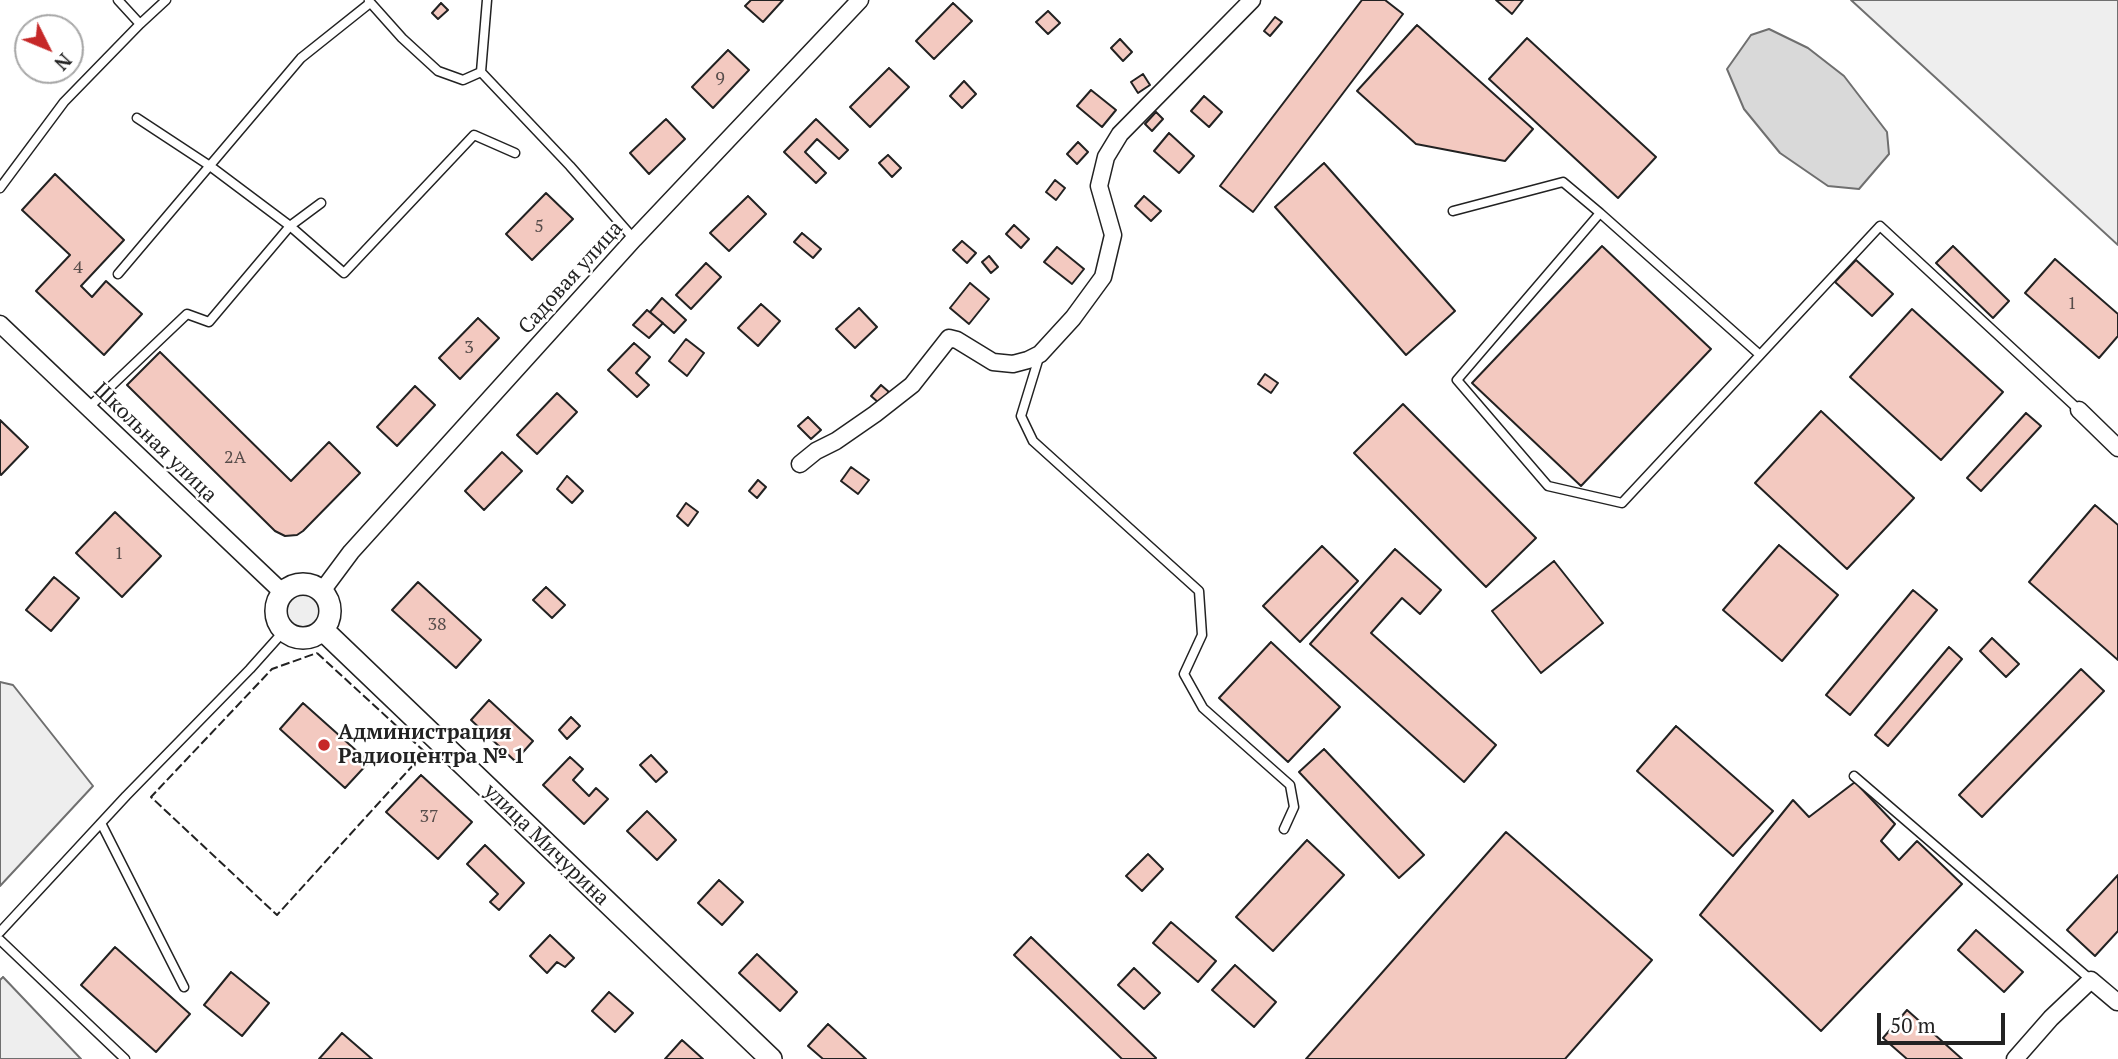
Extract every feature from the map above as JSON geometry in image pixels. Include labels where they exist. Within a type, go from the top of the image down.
[{"type":"street","name":"Садовая улица","points":[[321,591],[351,552],[634,239],[860,0]]},
{"type":"street","points":[[800,464],[816,450],[836,441],[875,414],[912,385],[949,338],[993,362],[1013,364],[1040,355],[1073,318],[1103,277],[1113,235],[1099,186],[1105,157],[1120,134],[1252,0]]},
{"type":"street","name":"Школьная улица","points":[[0,324],[282,592]]},
{"type":"street","points":[[2080,410],[2118,448]]},
{"type":"street","points":[[302,584],[312,585],[321,591],[328,600],[330,610],[323,630],[304,639],[293,637],[284,631],[275,612],[282,592],[291,586],[302,584]]},
{"type":"street","name":"улица Мичурина","points":[[323,630],[771,1059]]},
{"type":"street","points":[[2015,1059],[2051,1018],[2091,980],[2118,1002]]},
{"type":"lane","points":[[118,0],[140,24]]},
{"type":"lane","points":[[0,188],[64,103],[166,0]]},
{"type":"lane","points":[[486,0],[481,72],[570,166],[634,239]]},
{"type":"lane","points":[[118,274],[301,58],[369,1],[402,38],[438,71],[463,80],[481,72]]},
{"type":"lane","points":[[137,118],[211,166],[290,226],[344,273],[474,135],[515,153]]},
{"type":"lane","points":[[1452,211],[1563,182],[1760,355]]},
{"type":"lane","points":[[89,408],[187,314],[209,322],[290,226],[321,203]]},
{"type":"lane","points":[[1600,213],[1457,380],[1548,486],[1622,503],[1880,226],[2080,410]]},
{"type":"lane","points":[[1040,355],[1021,416],[1032,441],[1199,591],[1202,635],[1184,674],[1203,708],[1290,785],[1294,807],[1284,829]]},
{"type":"lane","points":[[0,932],[284,631]]},
{"type":"lane","points":[[1854,776],[2091,980]]},
{"type":"lane","points":[[101,823],[184,987]]},
{"type":"lane","points":[[0,940],[125,1059]]},
{"type":"shaded area","points":[[1851,0],[2118,0],[2118,245]]},
{"type":"shaded area","points":[[1769,29],[1808,48],[1844,76],[1887,132],[1889,154],[1859,189],[1828,186],[1780,153],[1744,109],[1727,69],[1751,35]]},
{"type":"shaded area","points":[[303,594],[315,599],[320,611],[315,623],[303,628],[291,623],[286,611],[291,599]]},
{"type":"shaded area","points":[[0,682],[13,685],[93,786],[0,886]]},
{"type":"shaded area","points":[[3,977],[81,1059],[0,1059],[0,980]]},
{"type":"building","points":[[751,0],[783,0],[763,22],[745,6]]},
{"type":"building","points":[[1362,0],[1385,0],[1403,14],[1253,212],[1220,186]]},
{"type":"building","points":[[1496,0],[1523,0],[1512,14]]},
{"type":"building","points":[[441,3],[448,10],[438,19],[432,13]]},
{"type":"building","points":[[953,3],[972,21],[934,59],[916,41]]},
{"type":"building","points":[[1048,11],[1060,23],[1048,34],[1036,22]]},
{"type":"building","points":[[1275,17],[1282,22],[1270,36],[1264,31]]},
{"type":"building","points":[[1417,25],[1533,129],[1505,161],[1416,144],[1357,91]]},
{"type":"building","points":[[1527,38],[1656,157],[1618,198],[1489,79]]},
{"type":"building","points":[[1120,39],[1132,52],[1123,61],[1111,48]]},
{"type":"building","points":[[728,50],[749,70],[713,108],[692,87]]},
{"type":"building","points":[[889,68],[909,87],[870,127],[850,107]]},
{"type":"building","points":[[1143,74],[1150,85],[1138,93],[1131,82]]},
{"type":"building","points":[[964,81],[976,94],[962,108],[950,96]]},
{"type":"building","points":[[1091,90],[1116,110],[1102,127],[1077,106]]},
{"type":"building","points":[[1204,96],[1222,112],[1209,127],[1191,111]]},
{"type":"building","points":[[1156,112],[1163,119],[1152,131],[1145,124]]},
{"type":"building","points":[[666,119],[685,139],[649,174],[630,153]]},
{"type":"building","points":[[816,119],[848,150],[839,159],[817,139],[805,152],[826,173],[816,183],[784,152]]},
{"type":"building","points":[[1169,133],[1194,156],[1179,173],[1154,151]]},
{"type":"building","points":[[1078,142],[1088,152],[1077,164],[1067,154]]},
{"type":"building","points":[[888,155],[901,168],[892,177],[879,163]]},
{"type":"building","points":[[1324,163],[1455,311],[1406,355],[1275,207]]},
{"type":"building","points":[[55,174],[124,240],[81,286],[92,297],[106,281],[142,314],[104,355],[36,291],[70,255],[22,210]]},
{"type":"building","points":[[1055,180],[1065,188],[1056,200],[1046,192]]},
{"type":"building","points":[[546,193],[573,219],[532,260],[506,234]]},
{"type":"building","points":[[748,196],[766,214],[729,251],[710,233]]},
{"type":"building","points":[[1144,196],[1161,211],[1151,221],[1135,206]]},
{"type":"building","points":[[1014,225],[1029,239],[1021,248],[1006,234]]},
{"type":"building","points":[[802,233],[821,249],[813,258],[794,242]]},
{"type":"building","points":[[962,241],[976,253],[967,263],[953,250]]},
{"type":"building","points":[[1602,246],[1711,349],[1581,486],[1472,383]]},
{"type":"building","points":[[1953,246],[2009,301],[1993,318],[1936,263]]},
{"type":"building","points":[[1057,247],[1084,269],[1072,284],[1044,262]]},
{"type":"building","points":[[989,256],[998,267],[991,273],[982,262]]},
{"type":"building","points":[[2055,259],[2118,314],[2118,336],[2099,358],[2025,293]]},
{"type":"building","points":[[1856,260],[1893,294],[1872,316],[1835,282]]},
{"type":"building","points":[[706,263],[721,277],[691,309],[676,295]]},
{"type":"building","points":[[970,283],[989,299],[969,324],[950,308]]},
{"type":"building","points":[[662,298],[686,320],[674,333],[650,312]]},
{"type":"building","points":[[761,304],[780,321],[758,346],[738,328]]},
{"type":"building","points":[[859,308],[877,327],[855,348],[836,329]]},
{"type":"building","points":[[1912,309],[2003,392],[1941,460],[1850,377]]},
{"type":"building","points":[[647,310],[663,323],[649,338],[633,325]]},
{"type":"building","points":[[478,318],[499,338],[460,379],[439,358]]},
{"type":"building","points":[[686,339],[704,353],[687,376],[669,361]]},
{"type":"building","points":[[634,343],[650,357],[636,373],[649,385],[637,397],[608,370]]},
{"type":"building","points":[[160,352],[291,481],[329,442],[360,473],[303,531],[297,535],[285,536],[275,531],[127,385]]},
{"type":"building","points":[[1265,374],[1278,383],[1271,393],[1258,384]]},
{"type":"building","points":[[881,385],[889,392],[879,403],[871,396]]},
{"type":"building","points":[[415,386],[435,405],[397,446],[377,427]]},
{"type":"building","points":[[557,393],[577,412],[537,454],[517,435]]},
{"type":"building","points":[[1403,404],[1536,538],[1486,587],[1354,453]]},
{"type":"building","points":[[1821,411],[1914,498],[1847,569],[1755,483]]},
{"type":"building","points":[[2026,413],[2041,426],[1981,491],[1967,478]]},
{"type":"building","points":[[808,417],[821,430],[811,439],[798,426]]},
{"type":"building","points":[[0,420],[28,447],[1,475],[0,473]]},
{"type":"building","points":[[502,452],[522,471],[484,510],[465,491]]},
{"type":"building","points":[[851,467],[869,480],[858,494],[841,481]]},
{"type":"building","points":[[567,476],[583,491],[572,503],[557,489]]},
{"type":"building","points":[[758,480],[766,487],[757,498],[749,491]]},
{"type":"building","points":[[686,503],[698,512],[688,526],[677,516]]},
{"type":"building","points":[[2095,505],[2118,525],[2118,660],[2029,582]]},
{"type":"building","points":[[115,512],[161,556],[122,597],[76,553]]},
{"type":"building","points":[[1779,545],[1838,595],[1782,661],[1723,610]]},
{"type":"building","points":[[1322,546],[1358,581],[1300,642],[1263,606]]},
{"type":"building","points":[[1395,549],[1441,590],[1420,614],[1402,598],[1371,633],[1496,745],[1464,782],[1310,644]]},
{"type":"building","points":[[1554,561],[1603,623],[1541,673],[1492,611]]},
{"type":"building","points":[[54,577],[79,598],[51,631],[26,610]]},
{"type":"building","points":[[418,582],[481,640],[456,668],[392,610]]},
{"type":"building","points":[[546,587],[565,605],[552,618],[533,600]]},
{"type":"building","points":[[1913,590],[1937,610],[1850,715],[1826,695]]},
{"type":"building","points":[[1992,638],[2019,664],[2006,677],[1980,651]]},
{"type":"building","points":[[1271,642],[1340,707],[1288,762],[1219,698]]},
{"type":"building","points":[[1949,647],[1962,659],[1888,746],[1875,735]]},
{"type":"building","points":[[2081,669],[2104,691],[1982,817],[1959,795]]},
{"type":"building","points":[[489,700],[533,741],[515,761],[471,720]]},
{"type":"building","name":"Администрация Радиоцентра № 1","points":[[303,703],[369,762],[345,788],[280,729]]},
{"type":"building","points":[[571,717],[580,726],[567,739],[559,730]]},
{"type":"building","points":[[1676,726],[1773,811],[1733,856],[1637,771]]},
{"type":"building","points":[[1324,749],[1424,855],[1399,878],[1299,772]]},
{"type":"building","points":[[651,755],[667,772],[656,782],[640,765]]},
{"type":"building","points":[[570,757],[583,769],[573,780],[589,796],[596,788],[608,799],[584,824],[543,785]]},
{"type":"building","points":[[421,775],[472,822],[438,859],[386,812]]},
{"type":"building","points":[[1855,782],[1895,824],[1881,841],[1899,860],[1917,841],[1962,884],[1821,1031],[1700,915],[1793,800],[1809,817]]},
{"type":"building","points":[[647,811],[676,840],[657,860],[627,831]]},
{"type":"building","points":[[1506,832],[1652,960],[1565,1059],[1306,1059]]},
{"type":"building","points":[[1307,840],[1344,875],[1273,951],[1236,917]]},
{"type":"building","points":[[485,845],[524,883],[499,910],[490,902],[498,894],[467,864]]},
{"type":"building","points":[[1148,854],[1163,869],[1142,891],[1126,876]]},
{"type":"building","points":[[2118,875],[2118,931],[2095,956],[2067,930]]},
{"type":"building","points":[[719,880],[743,902],[722,925],[698,903]]},
{"type":"building","points":[[1171,922],[1216,961],[1198,982],[1153,943]]},
{"type":"building","points":[[1976,930],[2023,972],[2004,992],[1958,950]]},
{"type":"building","points":[[550,935],[574,958],[565,967],[557,962],[547,973],[530,956]]},
{"type":"building","points":[[1031,937],[1156,1058],[1122,1059],[1014,955]]},
{"type":"building","points":[[115,947],[190,1014],[156,1052],[81,985]]},
{"type":"building","points":[[757,954],[797,992],[780,1011],[739,973]]},
{"type":"building","points":[[1235,965],[1276,1002],[1254,1027],[1212,990]]},
{"type":"building","points":[[1134,968],[1160,993],[1144,1009],[1118,985]]},
{"type":"building","points":[[231,972],[269,1003],[242,1036],[204,1005]]},
{"type":"building","points":[[609,992],[633,1013],[615,1032],[592,1011]]},
{"type":"building","points":[[1907,1010],[1962,1059],[1907,1059],[1883,1038]]},
{"type":"building","points":[[828,1024],[866,1059],[823,1059],[808,1046]]},
{"type":"building","points":[[342,1033],[372,1059],[319,1059]]},
{"type":"building","points":[[682,1040],[703,1059],[665,1059]]},
{"type":"fence","points":[[317,653],[425,752],[277,915],[151,797],[272,669],[317,653]]},
{"type":"place","name":"Администрация Радиоцентра № 1","points":[[324,745]]}]
